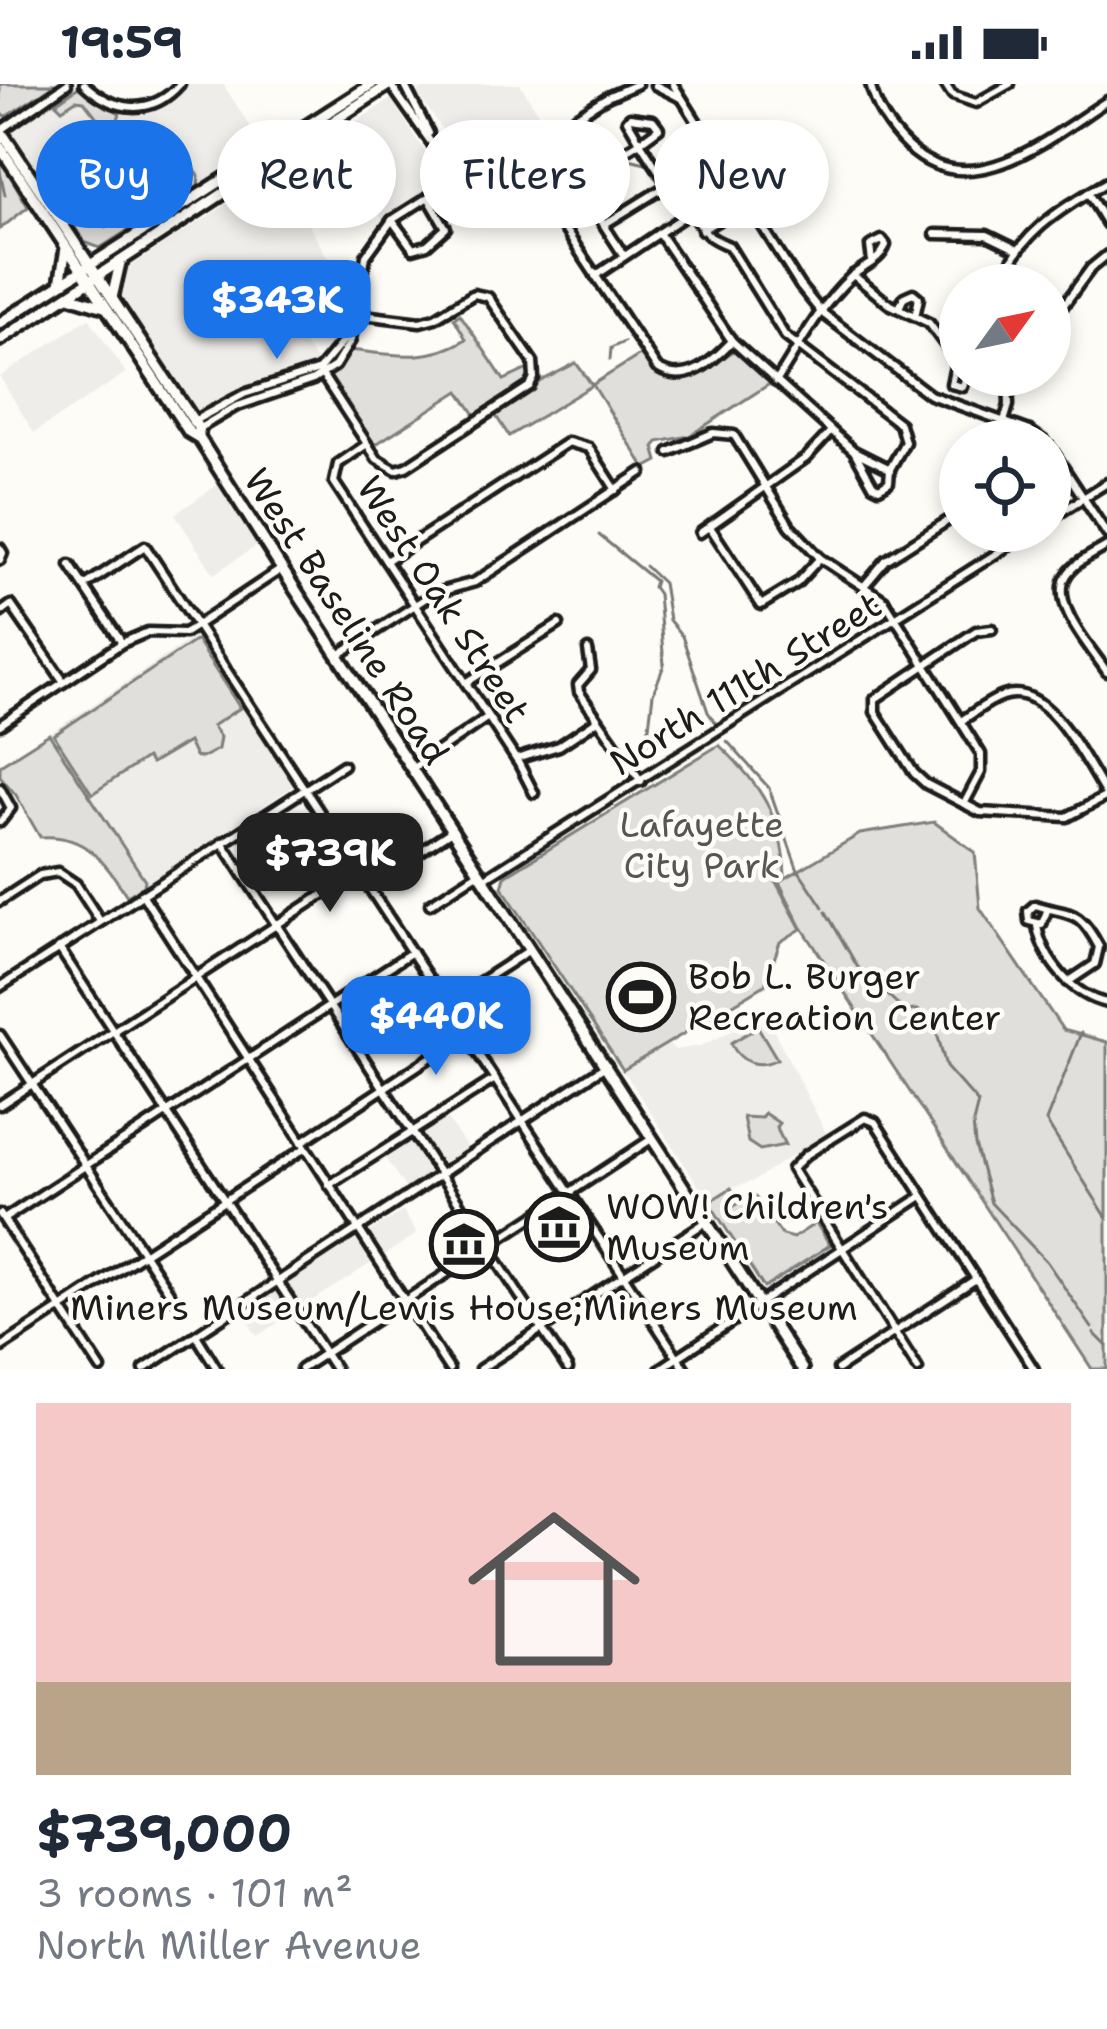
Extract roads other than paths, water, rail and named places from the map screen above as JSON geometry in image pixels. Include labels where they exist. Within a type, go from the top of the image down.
[{"type":"main road","points":[[0,323],[371,84]]},
{"type":"main road","points":[[0,340],[390,84]]},
{"type":"main road","name":"West Baseline Road","points":[[0,130],[72,247]]},
{"type":"main road","name":"West Baseline Road","points":[[0,147],[193,429],[802,1369]]},
{"type":"main road","points":[[60,285],[72,247],[108,254]]},
{"type":"main road","points":[[70,296],[108,302],[120,263]]},
{"type":"street","points":[[0,130],[67,84]]},
{"type":"street","points":[[84,84],[116,106],[136,108],[153,105],[180,84]]},
{"type":"street","points":[[390,84],[420,129]]},
{"type":"street","points":[[404,84],[424,120]]},
{"type":"street","points":[[607,98],[622,84]]},
{"type":"street","points":[[571,120],[639,84],[656,84],[679,98]]},
{"type":"street","points":[[673,84],[693,120]]},
{"type":"street","points":[[870,84],[880,110],[905,144],[929,161],[961,170],[1018,158],[1107,101]]},
{"type":"street","points":[[945,84],[958,99],[976,104],[1010,84]]},
{"type":"street","points":[[630,148],[640,142],[656,130],[658,124],[646,117],[627,121],[640,142],[654,163]]},
{"type":"street","points":[[1011,264],[1045,222],[1107,182]]},
{"type":"street","points":[[1088,193],[1107,224]]},
{"type":"street","points":[[396,226],[413,249],[442,235],[444,228]]},
{"type":"street","points":[[193,429],[244,394],[320,373],[351,331],[365,256],[386,228]]},
{"type":"street","points":[[563,228],[650,361],[663,373],[690,374],[732,341]]},
{"type":"street","points":[[606,228],[624,256]]},
{"type":"street","points":[[595,276],[666,228]]},
{"type":"street","points":[[706,228],[703,230],[716,243],[729,246],[769,313],[797,348],[899,424],[905,442],[890,469],[889,482],[879,488],[867,477],[854,451]]},
{"type":"street","points":[[764,228],[821,312],[930,395],[1001,420]]},
{"type":"street","points":[[659,233],[732,341],[854,451],[890,469]]},
{"type":"street","points":[[935,234],[987,235],[1018,250]]},
{"type":"street","points":[[1071,295],[1107,255]]},
{"type":"street","points":[[776,382],[821,312],[853,275],[872,262]]},
{"type":"street","points":[[853,275],[899,308],[916,314],[939,334]]},
{"type":"street","points":[[899,308],[913,293],[919,298],[916,314]]},
{"type":"street","points":[[320,373],[388,469],[406,467],[530,386],[536,370],[493,301],[480,294],[420,322],[355,314]]},
{"type":"street","points":[[700,533],[806,458],[831,431]]},
{"type":"street","points":[[669,452],[713,433],[740,440],[790,526],[820,558],[884,600],[978,748],[982,763],[964,804]]},
{"type":"street","points":[[386,561],[568,442],[589,448],[616,490]]},
{"type":"street","name":"West Oak Street","points":[[367,444],[338,464],[334,482],[534,793]]},
{"type":"street","points":[[339,655],[414,604],[442,590],[475,583],[642,472]]},
{"type":"street","points":[[1071,479],[1107,534]]},
{"type":"street","points":[[1071,506],[1107,483]]},
{"type":"street","points":[[864,586],[886,560],[939,526]]},
{"type":"street","points":[[710,527],[761,605],[797,583],[820,558]]},
{"type":"street","points":[[84,586],[145,545],[685,1369]]},
{"type":"street","points":[[1107,546],[1074,567],[1062,589],[1064,604],[1107,672]]},
{"type":"street","points":[[0,548],[0,560]]},
{"type":"street","name":"North 111th Street","points":[[430,904],[641,782],[999,552]]},
{"type":"street","points":[[70,565],[122,643]]},
{"type":"street","points":[[1,722],[122,643],[148,632],[176,634],[197,626],[282,568]]},
{"type":"street","points":[[0,613],[11,605],[64,682]]},
{"type":"street","points":[[466,683],[559,624]]},
{"type":"street","points":[[961,721],[1006,694],[1032,695],[1049,707],[1107,796],[1067,818],[980,812],[921,780],[875,712],[879,694],[976,631],[992,628]]},
{"type":"street","points":[[588,650],[591,670],[578,685],[641,782]]},
{"type":"street","points":[[413,768],[488,718]]},
{"type":"street","points":[[516,760],[559,746],[598,720]]},
{"type":"street","points":[[0,987],[344,765]]},
{"type":"street","points":[[0,788],[10,802],[10,814],[0,822]]},
{"type":"street","points":[[406,861],[454,830]]},
{"type":"street","points":[[222,842],[568,1369]]},
{"type":"street","points":[[0,1105],[359,871]]},
{"type":"street","points":[[0,901],[40,875],[58,872],[76,884],[100,921]]},
{"type":"street","points":[[142,894],[449,1369]]},
{"type":"street","points":[[1047,911],[1040,905],[1030,907],[1027,916],[1037,925],[1042,944],[1082,995],[1107,1003]]},
{"type":"street","points":[[1037,925],[1046,920],[1047,911]]},
{"type":"street","points":[[1047,911],[1076,914],[1099,947],[1095,964],[1068,982]]},
{"type":"street","points":[[59,948],[335,1369]]},
{"type":"street","points":[[446,1004],[531,949]]},
{"type":"street","points":[[0,1232],[4,1220],[412,952]]},
{"type":"street","points":[[0,1348],[226,1201],[466,1034]]},
{"type":"street","points":[[0,1035],[173,1298]]},
{"type":"street","points":[[145,1369],[607,1065]]},
{"type":"street","points":[[329,1185],[495,1079]]},
{"type":"street","points":[[918,1369],[794,1175],[794,1164],[869,1117],[1034,1369]]},
{"type":"street","points":[[301,1369],[653,1138]]},
{"type":"street","points":[[660,1369],[922,1196]]},
{"type":"street","points":[[4,1220],[101,1369]]},
{"type":"street","points":[[480,1369],[706,1222]]},
{"type":"street","points":[[838,1369],[976,1279]]},
{"type":"street","points":[[196,1335],[218,1369]]},
{"type":"waterway","points":[[630,159],[650,164]]},
{"type":"waterway","points":[[0,171],[5,195]]},
{"type":"waterway","points":[[610,360],[611,348],[624,342]]},
{"type":"waterway","points":[[599,535],[655,581],[658,594],[664,665],[653,694],[646,751]]},
{"type":"waterway","points":[[645,566],[663,583],[669,620],[682,636],[716,724]]},
{"type":"waterway","points":[[727,741],[769,788],[797,868],[823,907]]},
{"type":"waterway","points":[[826,912],[857,966],[905,1011],[917,1010],[934,1021],[946,1067],[978,1103],[975,1145],[991,1203],[1047,1262],[1092,1328]]},
{"type":"waterway","points":[[1081,1033],[1046,1121],[1107,1218]]},
{"type":"waterway","points":[[1094,1333],[1107,1346]]},
{"type":"place","name":"Bob L. Burger Recreation Center","points":[[641,997]]},
{"type":"place","name":"WOW! Children's Museum","points":[[559,1227]]},
{"type":"place","name":"Miners Museum/Lewis House;Miners Museum","points":[[464,1244]]},
{"type":"park label","name":"Lafayette City Park","points":[[702,844]]}]
